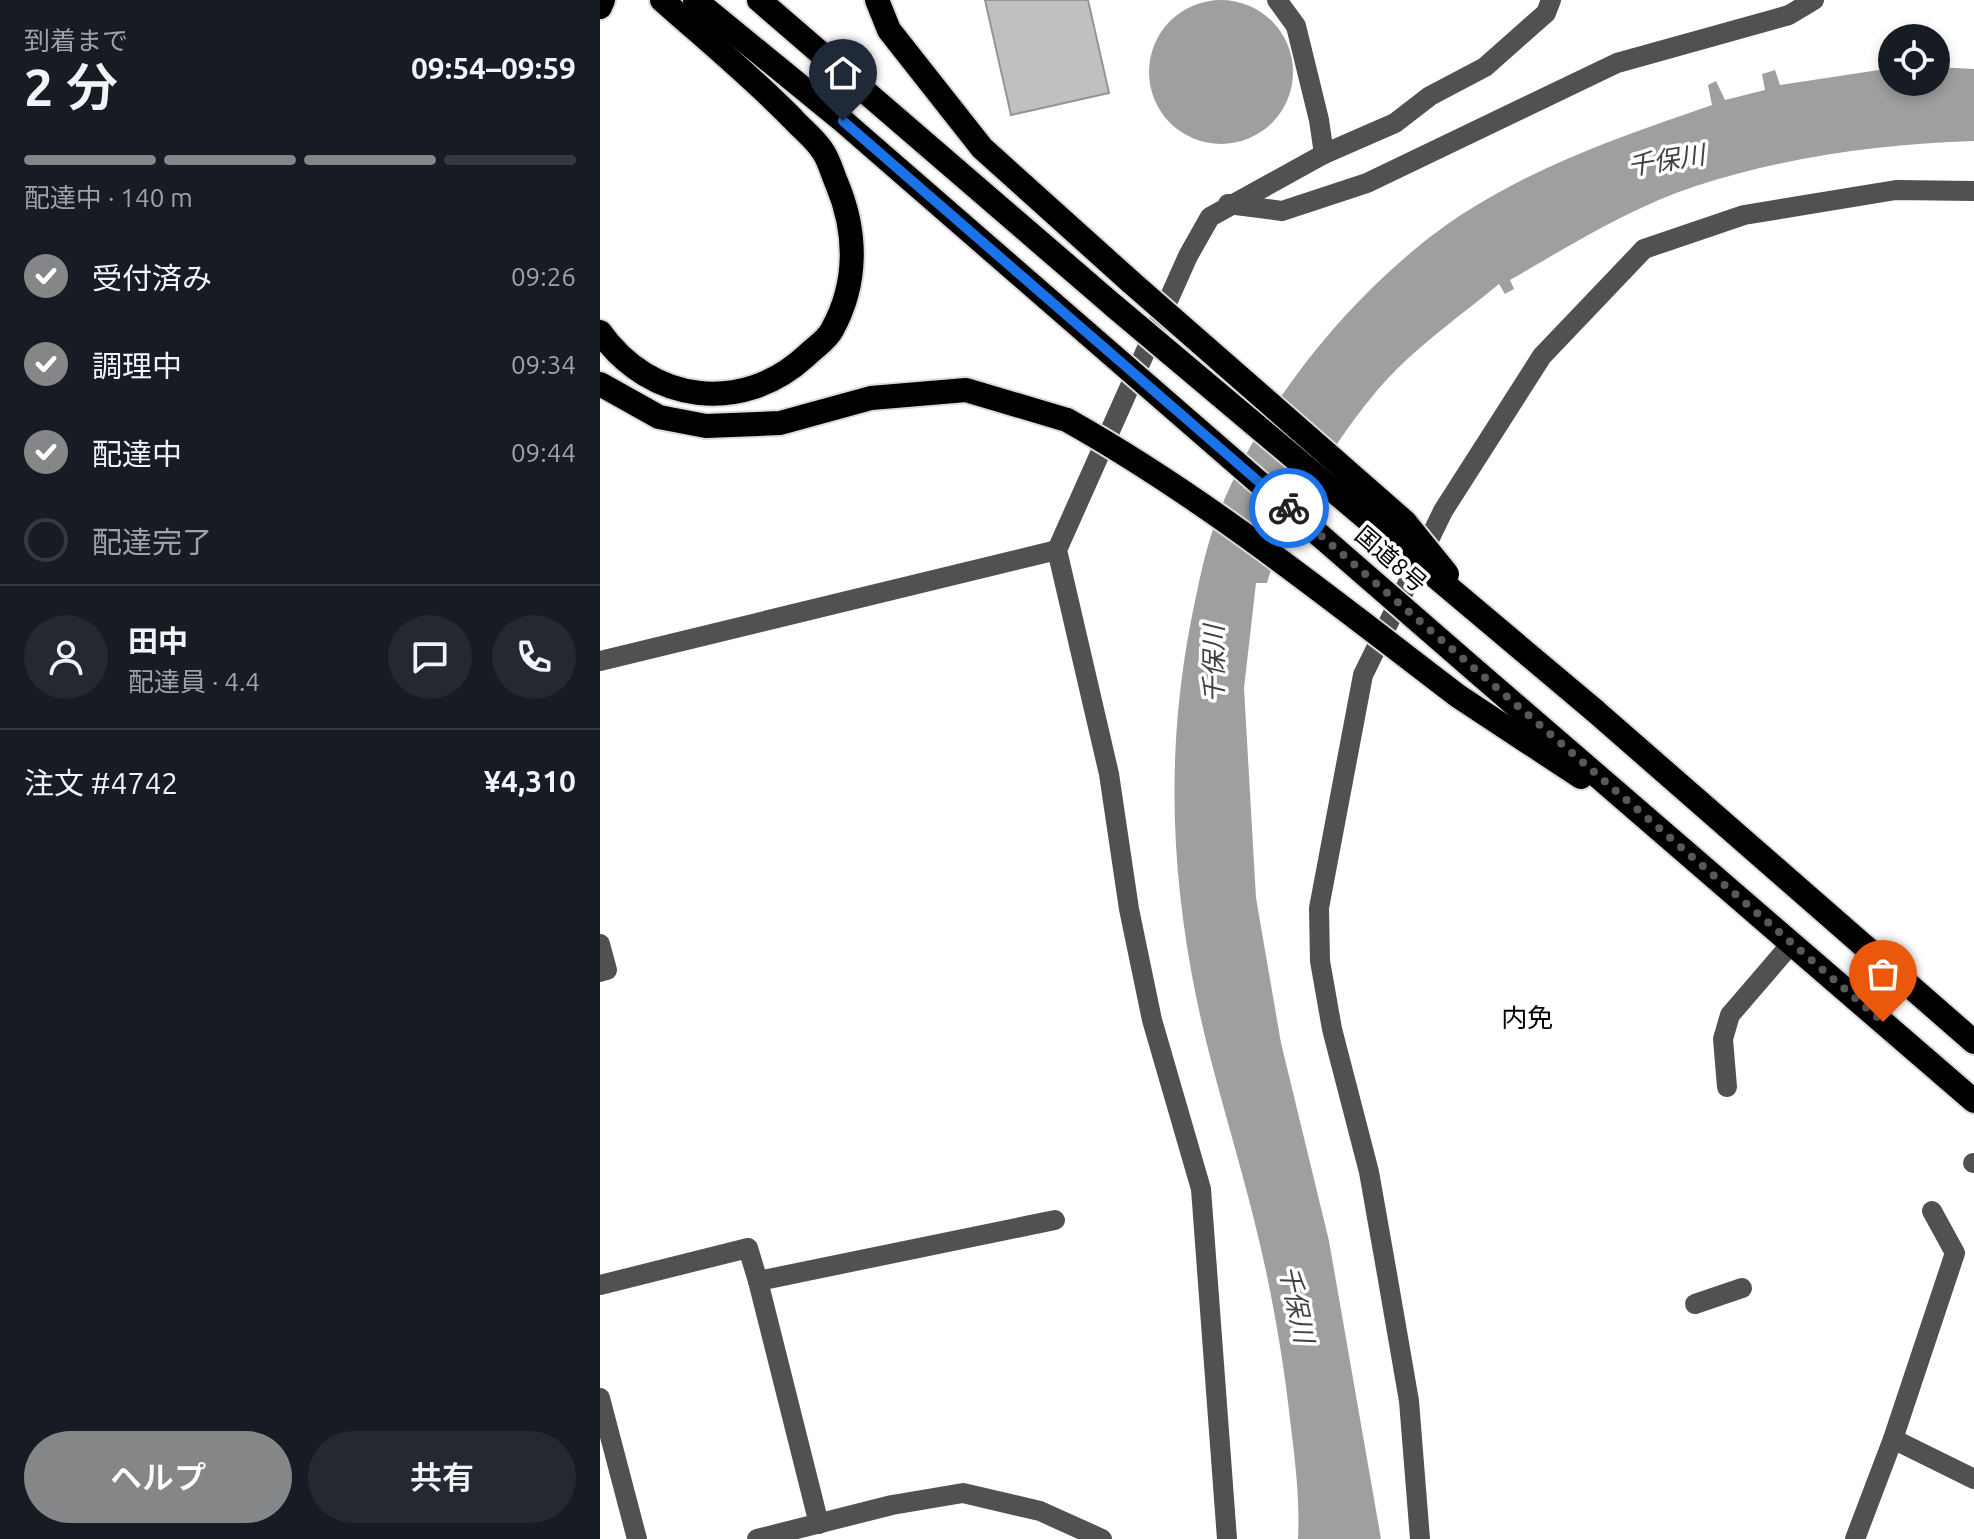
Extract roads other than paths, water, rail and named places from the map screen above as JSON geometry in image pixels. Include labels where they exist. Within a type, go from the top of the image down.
[{"type":"highway","points":[[600,7],[603,0]]},
{"type":"highway","points":[[600,332],[612,350],[656,379],[691,394],[726,395],[761,385],[789,372],[831,333],[846,297],[854,247],[847,210],[822,150],[773,98],[662,0]]},
{"type":"highway","name":"国道8号","points":[[695,0],[843,121],[1974,1101]]},
{"type":"highway","name":"国道8号","points":[[759,0],[1114,306],[1594,710],[1974,1042]]},
{"type":"highway","points":[[877,0],[889,30],[982,148],[1405,522],[1486,622]]},
{"type":"highway","points":[[600,384],[659,417],[706,426],[780,423],[871,398],[966,390],[1067,420],[1137,459],[1458,696],[1650,821]]},
{"type":"street","points":[[1277,0],[1296,26],[1324,154]]},
{"type":"street","points":[[1227,1539],[1201,1189],[1152,1020],[1129,909],[1109,774],[1057,550],[1188,256],[1210,217],[1228,204],[1324,154],[1395,123],[1430,96],[1485,67],[1546,13],[1551,0]]},
{"type":"street","points":[[1228,204],[1282,211],[1367,183],[1617,63],[1789,15],[1814,0]]},
{"type":"street","points":[[1420,1539],[1409,1401],[1369,1172],[1332,1029],[1320,961],[1319,908],[1363,675],[1443,511],[1542,356],[1644,249],[1744,215],[1896,190],[1974,191]]},
{"type":"street","points":[[600,661],[1057,550]]},
{"type":"street","points":[[1727,1087],[1723,1039],[1730,1015],[1792,943]]},
{"type":"street","points":[[600,944],[607,970],[600,972]]},
{"type":"street","points":[[1855,1539],[1893,1439],[1955,1253],[1932,1211]]},
{"type":"street","points":[[758,1281],[1055,1220]]},
{"type":"street","points":[[600,1285],[748,1248],[819,1524]]},
{"type":"street","points":[[1695,1304],[1742,1288]]},
{"type":"street","points":[[600,1398],[637,1539]]},
{"type":"street","points":[[1893,1439],[1930,1449],[1974,1479]]},
{"type":"street","points":[[757,1539],[795,1534],[819,1524],[892,1505],[963,1493],[1040,1511],[1102,1539]]},
{"type":"water","points":[[1221,0],[1249,5],[1272,21],[1288,44],[1293,72],[1288,100],[1272,123],[1249,139],[1221,144],[1193,139],[1170,123],[1154,100],[1149,72],[1154,44],[1170,21],[1193,5]]},
{"type":"water","name":"千保川","points":[[1950,68],[1974,69],[1974,141],[1904,145],[1833,154],[1729,176],[1672,195],[1601,228],[1510,280],[1514,289],[1505,294],[1499,284],[1420,347],[1377,390],[1320,470],[1288,529],[1267,583],[1256,583],[1244,688],[1256,898],[1281,1043],[1329,1241],[1381,1539],[1298,1539],[1295,1464],[1274,1309],[1256,1227],[1197,1001],[1177,861],[1177,721],[1190,626],[1210,538],[1238,471],[1258,434],[1306,362],[1363,297],[1426,240],[1492,196],[1563,160],[1712,105],[1708,85],[1716,81],[1725,100],[1765,90],[1762,74],[1775,70],[1780,85],[1878,70],[1878,96],[1950,96]]},
{"type":"district","name":"内免","points":[[1527,1017]]}]
